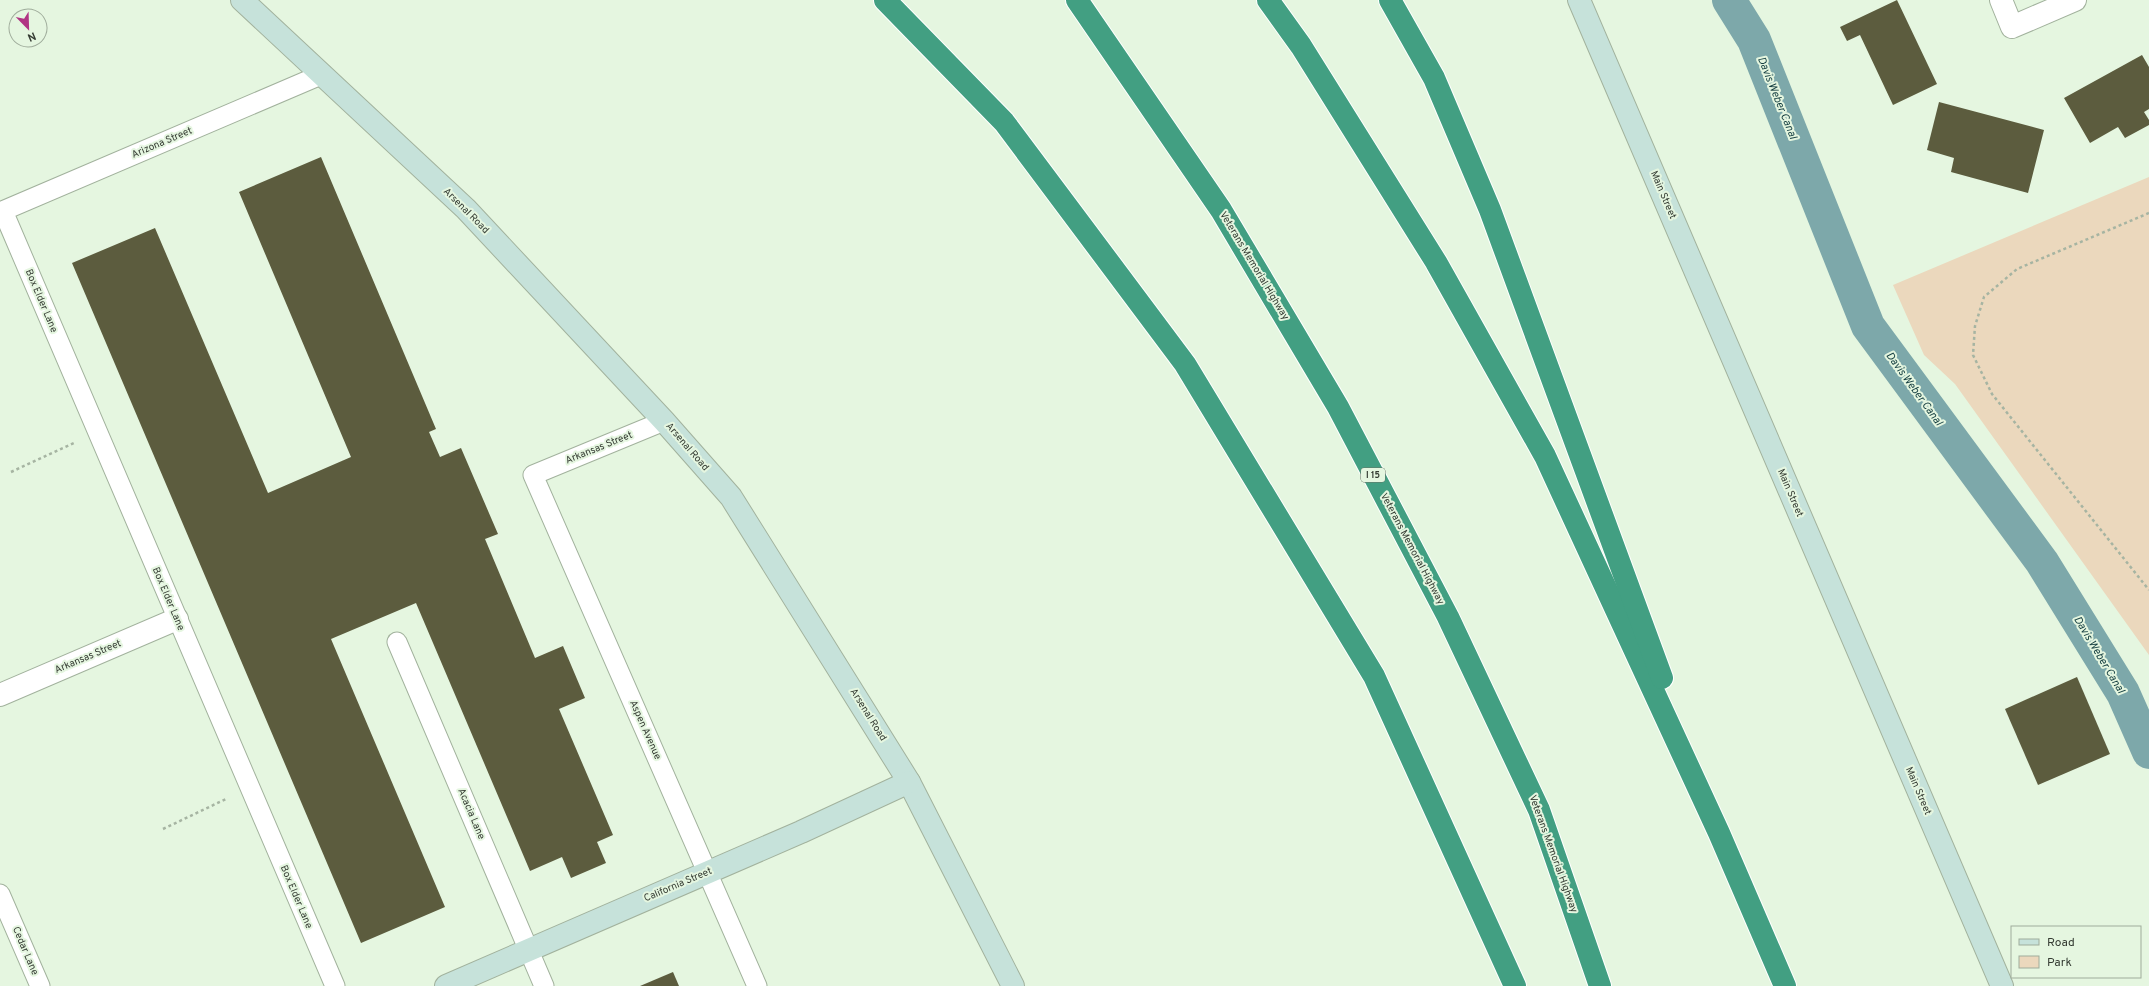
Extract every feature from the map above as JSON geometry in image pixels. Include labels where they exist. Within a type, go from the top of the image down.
[{"type":"highway","points":[[885,0],[1004,122],[1185,364],[1374,676],[1515,986]]},
{"type":"highway","name":"Veterans Memorial Highway","points":[[1077,0],[1221,210],[1338,407],[1448,617],[1539,810],[1600,986]]},
{"type":"highway","points":[[1268,0],[1301,46],[1436,262],[1545,456],[1719,834],[1785,986]]},
{"type":"highway","points":[[1390,0],[1434,78],[1490,210],[1719,834]]},
{"type":"street","name":"Arsenal Road","points":[[242,0],[466,209],[664,421],[731,497],[909,782],[1013,986]]},
{"type":"street","name":"Main Street","points":[[1579,0],[2002,986]]},
{"type":"street","points":[[2001,0],[2012,27],[2075,0]]},
{"type":"street","name":"Arkansas Street","points":[[0,694],[177,619]]},
{"type":"street","name":"California Street","points":[[446,986],[708,873],[909,782]]},
{"type":"lane","name":"Arizona Street","points":[[1,212],[323,74]]},
{"type":"lane","name":"Box Elder Lane","points":[[1,212],[335,986]]},
{"type":"lane","name":"Arkansas Street","points":[[533,474],[664,421]]},
{"type":"lane","name":"Aspen Avenue","points":[[533,474],[757,986]]},
{"type":"lane","name":"Acacia Lane","points":[[397,642],[544,986]]},
{"type":"lane","name":"Cedar Lane","points":[[0,894],[40,986]]},
{"type":"path","points":[[2149,213],[2017,269],[1984,296],[1975,326],[1973,355],[1992,394],[2149,590]]},
{"type":"path","points":[[11,472],[97,433]]},
{"type":"path","points":[[163,829],[249,788]]},
{"type":"green space","points":[[2149,177],[2149,655],[1955,384],[1924,355],[1893,285]]},
{"type":"building","points":[[1897,0],[1937,84],[1893,105],[1860,35],[1847,41],[1840,27]]},
{"type":"building","points":[[2142,55],[2149,67],[2149,109],[2144,112],[2149,120],[2149,125],[2125,138],[2118,127],[2090,143],[2064,98]]},
{"type":"building","points":[[1939,102],[2044,130],[2028,193],[1951,172],[1954,158],[1927,150]]},
{"type":"building","points":[[321,157],[436,429],[429,432],[440,457],[461,448],[498,534],[485,539],[535,658],[563,646],[585,698],[559,709],[613,835],[597,842],[606,863],[571,878],[562,857],[530,871],[416,603],[331,639],[445,907],[361,943],[72,263],[155,228],[268,493],[351,457],[239,192]]},
{"type":"building","points":[[2077,677],[2110,754],[2038,785],[2005,709]]},
{"type":"building","points":[[673,972],[679,986],[640,986]]},
{"type":"waterway","name":"Davis Weber Canal","points":[[1729,0],[1754,40],[1868,326],[2042,562],[2123,693],[2149,752]]}]
